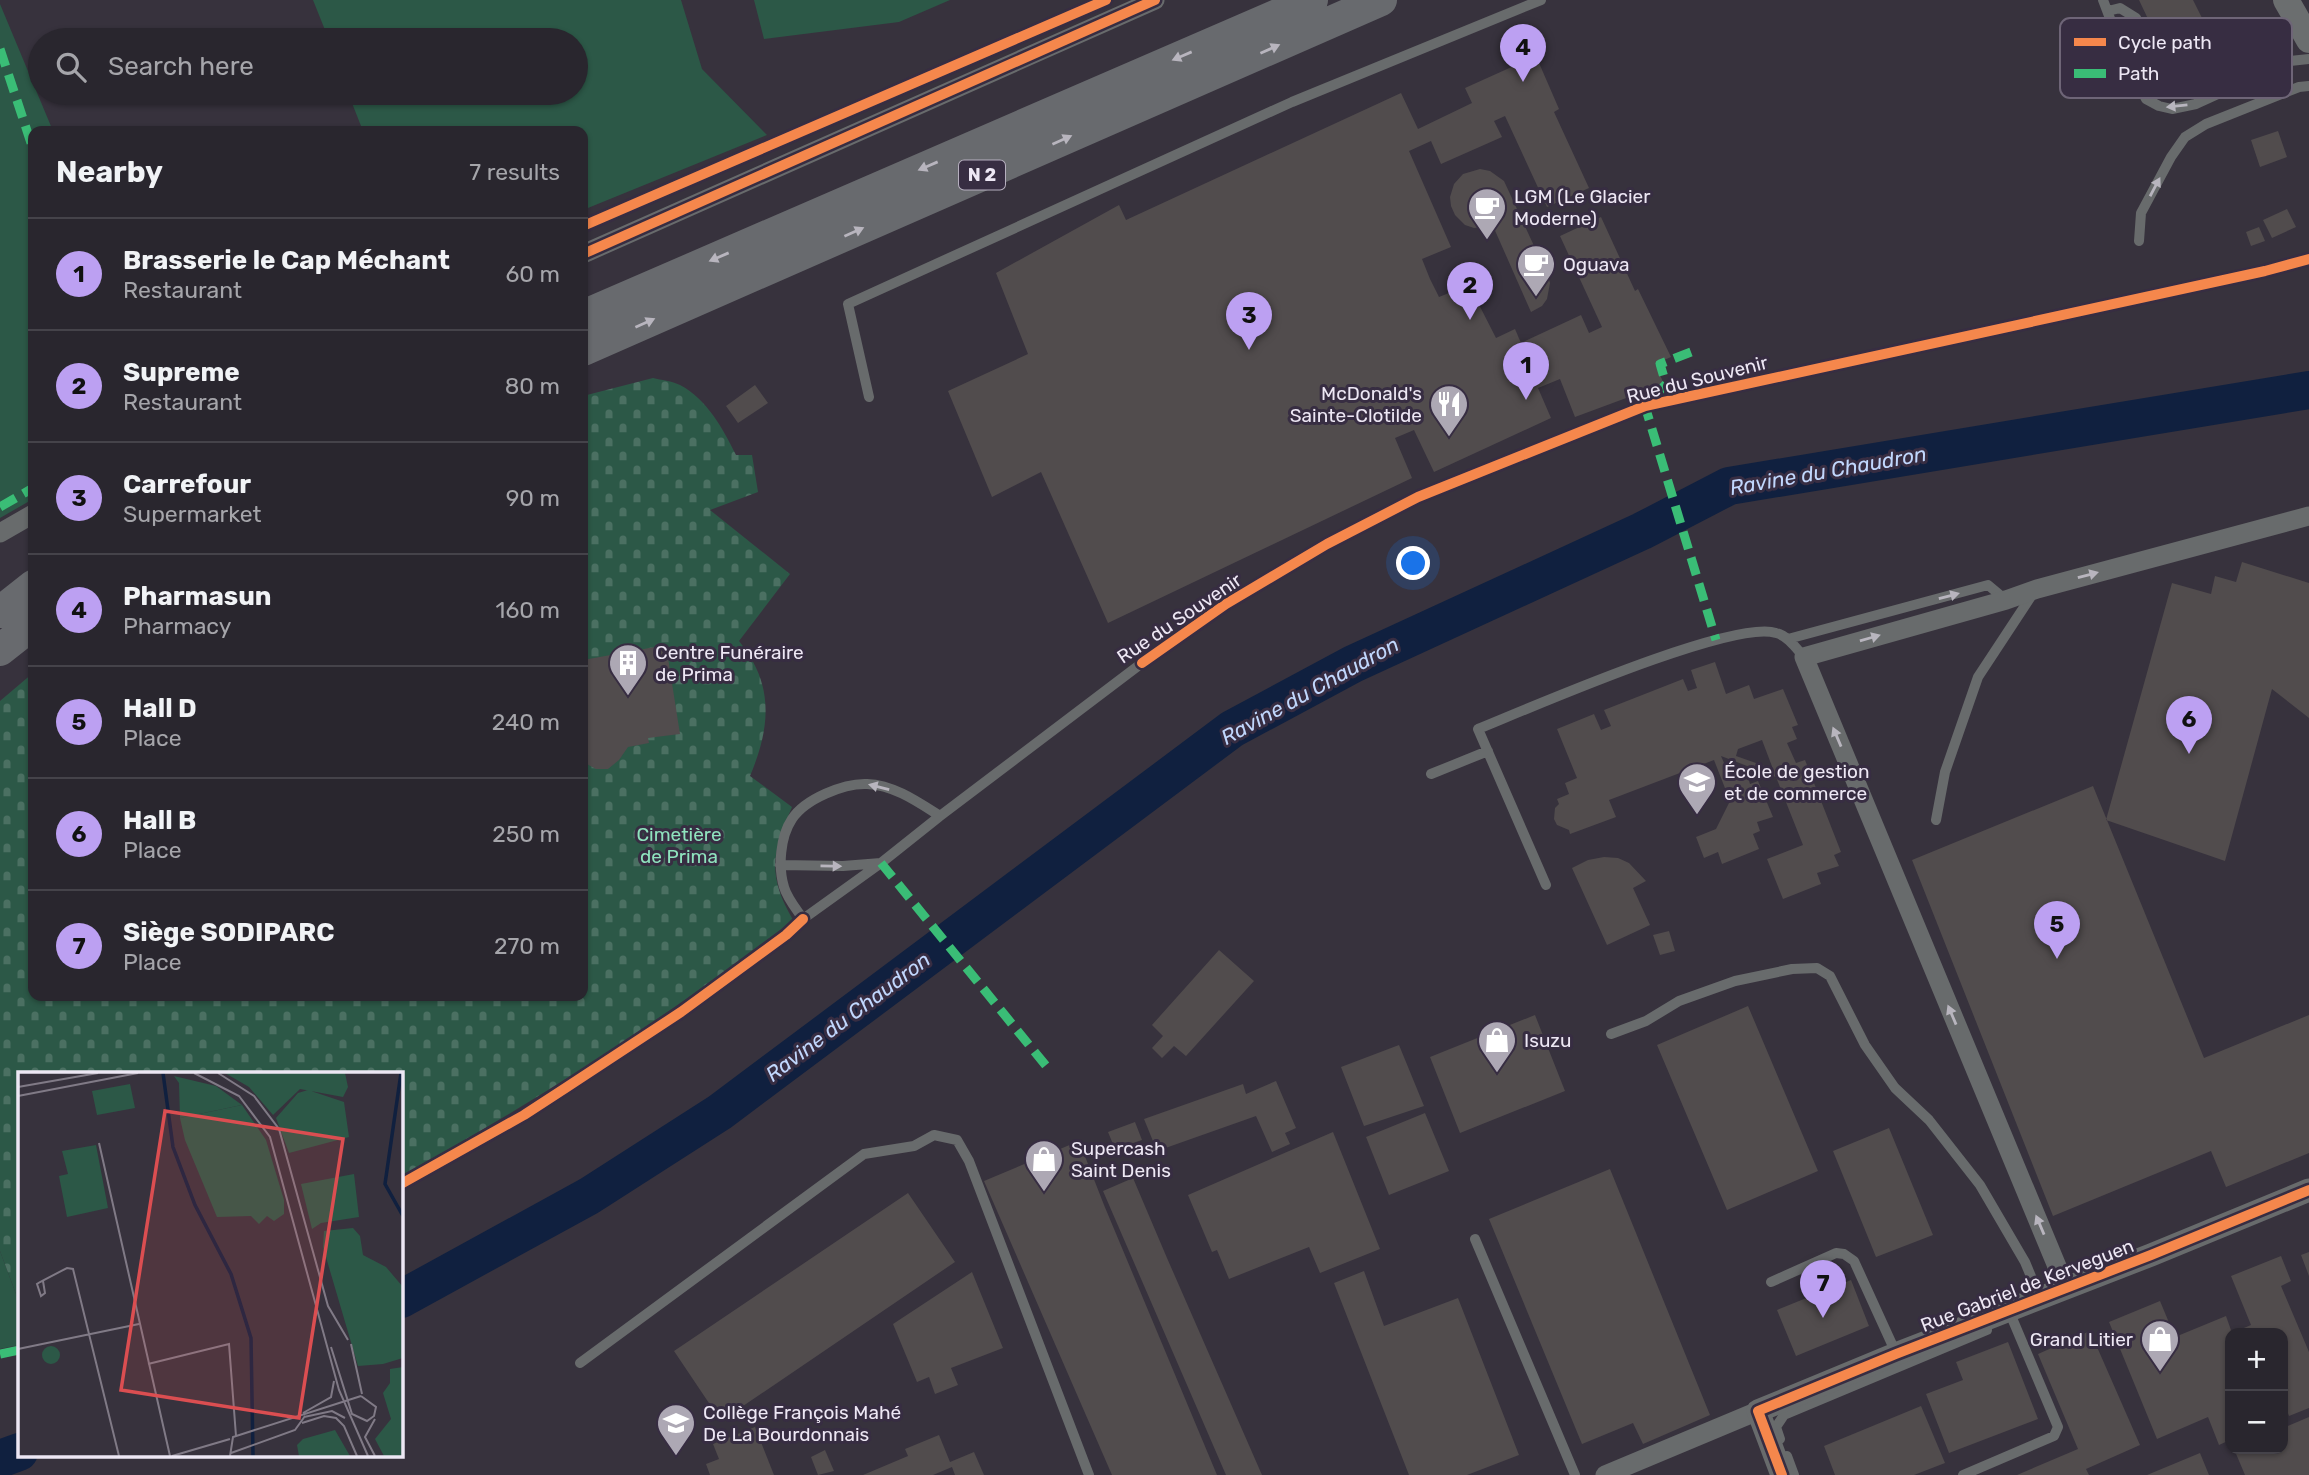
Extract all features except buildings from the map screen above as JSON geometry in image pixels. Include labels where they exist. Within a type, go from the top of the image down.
[{"type":"highway","name":"N 2","points":[[588,314],[1312,0]]},
{"type":"highway","name":"N 2","points":[[588,348],[1381,0]]},
{"type":"highway","points":[[0,612],[28,590]]},
{"type":"highway","points":[[0,650],[28,628]]},
{"type":"main road","points":[[2286,0],[2309,40]]},
{"type":"street","points":[[588,252],[1155,0]]},
{"type":"street","points":[[2066,1288],[1804,657],[2006,600],[2036,589],[2309,516]]},
{"type":"street","points":[[0,533],[28,517]]},
{"type":"street","name":"Rue Gabriel de Kerveguen","points":[[1605,1475],[1896,1354],[2011,1315],[2040,1298],[2309,1190]]},
{"type":"street","points":[[1758,1411],[1782,1475]]},
{"type":"lane","points":[[869,397],[848,304],[1292,102],[1541,0]]},
{"type":"lane","points":[[2103,0],[2111,18]]},
{"type":"lane","points":[[2108,11],[2120,8],[2136,18]]},
{"type":"lane","points":[[2292,90],[2309,86]]},
{"type":"lane","points":[[2145,98],[2159,106],[2172,109],[2209,98]]},
{"type":"lane","points":[[2139,241],[2141,213],[2185,137],[2206,124],[2272,98]]},
{"type":"lane","name":"Rue du Souvenir","points":[[780,865],[784,889],[803,919],[881,863],[1142,663],[1226,604],[1327,544],[1418,497],[1645,406],[2309,260]]},
{"type":"lane","points":[[1788,639],[1988,585],[2006,600]]},
{"type":"lane","points":[[1936,820],[1945,772],[1978,677],[2036,589]]},
{"type":"lane","points":[[1546,885],[1478,729],[1617,674],[1721,638],[1749,632],[1775,632],[1788,639],[1804,657]]},
{"type":"lane","points":[[1431,774],[1488,751]]},
{"type":"lane","points":[[881,863],[843,866],[780,865],[792,818],[811,802],[844,785],[868,784],[896,791],[940,816]]},
{"type":"lane","points":[[1611,1034],[1646,1021],[1679,1001],[1735,981],[1792,969],[1817,968],[1830,975],[1865,1045],[1895,1088],[1929,1119],[1980,1185],[2025,1262],[2040,1298]]},
{"type":"lane","points":[[580,1363],[864,1154],[914,1146],[934,1135],[957,1140],[968,1161],[1089,1475]]},
{"type":"lane","points":[[1794,1475],[1776,1427],[1784,1415],[2011,1315],[2309,1198]]},
{"type":"lane","points":[[1475,1239],[1575,1475]]},
{"type":"lane","points":[[1771,1282],[1836,1253],[1844,1254],[1854,1261],[1896,1354]]},
{"type":"lane","points":[[1963,1475],[2054,1436],[2058,1431],[2011,1315]]},
{"type":"green space","points":[[313,0],[681,0],[702,69],[767,135],[588,208],[588,126],[361,126],[353,105],[588,105],[588,28],[324,28]]},
{"type":"green space","points":[[754,0],[950,0],[899,22],[764,39]]},
{"type":"green space","points":[[0,4],[28,71],[28,105],[42,105],[51,126],[28,126],[28,502],[0,518]]},
{"type":"green space","name":"Cimetière de Prima","points":[[653,378],[677,384],[690,391],[706,406],[736,455],[752,455],[758,492],[710,510],[790,574],[739,641],[758,673],[766,706],[762,740],[750,776],[792,807],[780,838],[775,864],[779,890],[793,920],[699,990],[602,1056],[402,1175],[402,1072],[18,1072],[18,1299],[0,1251],[0,701],[28,677],[28,1001],[588,1001],[588,395]]},
{"type":"green space","points":[[0,1251],[18,1299],[18,1345],[0,1349]]},
{"type":"waterway","name":"Ravine du Chaudron","points":[[402,1298],[589,1196],[720,1112],[1232,729],[1353,664],[1642,531],[1729,486],[2309,390]]},
{"type":"waterway","name":"Ravine du Chaudron","points":[[0,1459],[18,1452]]},
{"type":"marked path","points":[[0,49],[28,134]]},
{"type":"marked path","points":[[1691,352],[1660,364],[1666,384],[1645,406],[1716,640]]},
{"type":"marked path","points":[[0,507],[28,491]]},
{"type":"marked path","points":[[881,863],[1047,1067]]},
{"type":"marked path","points":[[0,1354],[18,1350]]},
{"type":"cycle path","points":[[588,224],[1106,0]]},
{"type":"cycle path","points":[[588,252],[1155,0]]},
{"type":"cycle path","points":[[1142,663],[1226,604],[1327,544],[1418,497],[1645,406],[2265,271],[2309,259]]},
{"type":"cycle path","points":[[402,1183],[524,1115],[681,1012],[786,935],[803,919]]},
{"type":"cycle path","points":[[1782,1475],[1758,1411],[2309,1190]]},
{"type":"place","name":"Pharmasun","points":[[1523,82]]},
{"type":"place","name":"LGM (Le Glacier Moderne)","points":[[1487,241]]},
{"type":"place","name":"Oguava","points":[[1536,298]]},
{"type":"place","name":"Supreme","points":[[1470,320]]},
{"type":"place","name":"Carrefour","points":[[1249,350]]},
{"type":"place","name":"Brasserie le Cap Méchant","points":[[1526,400]]},
{"type":"place","name":"McDonald's Sainte-Clotilde","points":[[1449,438]]},
{"type":"place","name":"Centre Funéraire de Prima","points":[[628,697]]},
{"type":"place","name":"Hall B","points":[[2189,754]]},
{"type":"place","name":"École de gestion et de commerce","points":[[1697,816]]},
{"type":"place","name":"Hall D","points":[[2057,959]]},
{"type":"place","name":"Isuzu","points":[[1497,1074]]},
{"type":"place","name":"Supercash Saint Denis","points":[[1044,1193]]},
{"type":"place","name":"Siège SODIPARC","points":[[1823,1318]]},
{"type":"place","name":"Grand Litier","points":[[2160,1373]]},
{"type":"place","name":"Collège François Mahé De La Bourdonnais","points":[[676,1457]]}]
